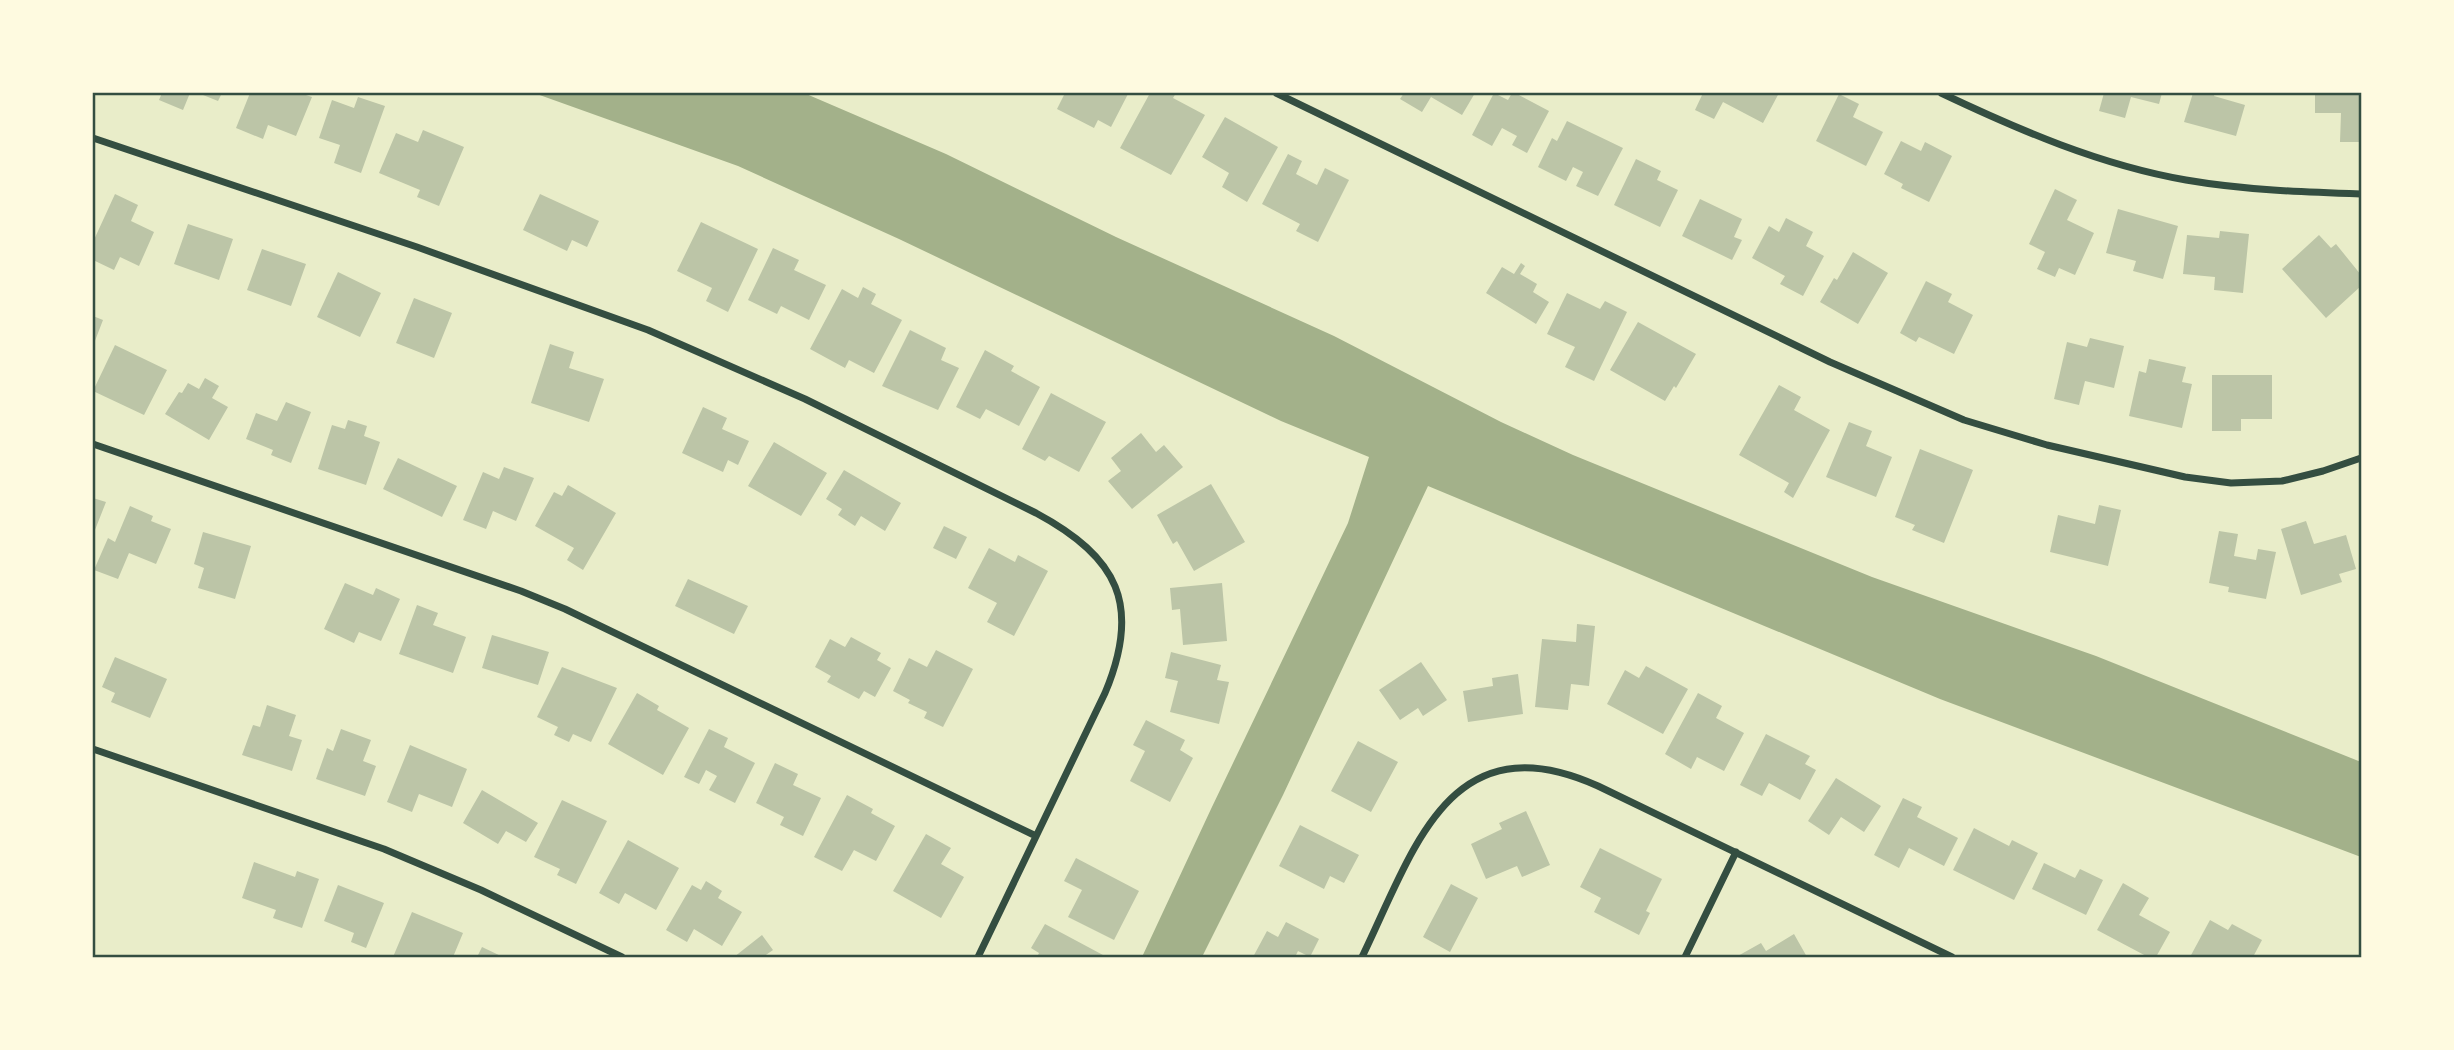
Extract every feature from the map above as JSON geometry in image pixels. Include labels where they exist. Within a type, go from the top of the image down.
[{"type":"street","points":[[1276,93],[1830,362],[1964,420],[2074,452],[2185,477],[2231,483],[2301,477],[2361,458]]},
{"type":"street","points":[[1941,93],[2040,137],[2145,171],[2184,180],[2262,190],[2361,194]]},
{"type":"street","points":[[93,138],[417,247],[648,330],[805,399],[1036,513],[1077,537],[1096,556],[1112,579],[1121,611],[1121,641],[1116,665],[978,957]]},
{"type":"street","points":[[93,444],[521,591],[565,609],[1036,836]]},
{"type":"street","points":[[93,749],[384,849],[481,890],[621,957]]},
{"type":"street","points":[[1362,957],[1409,860],[1437,813],[1465,786],[1499,771],[1535,767],[1565,772],[1952,957]]},
{"type":"street","points":[[1685,957],[1736,852]]},
{"type":"shaded area","points":[[534,93],[804,93],[946,154],[1116,237],[1334,336],[1501,422],[1573,455],[1872,577],[2096,656],[2361,762],[2361,857],[1940,699],[1428,486],[1283,795],[1202,957],[1142,957],[1348,523],[1369,457],[1281,421],[899,239],[738,166]]},
{"type":"building","points":[[162,93],[190,93],[183,110],[159,100]]},
{"type":"building","points":[[198,93],[222,93],[218,101]]},
{"type":"building","points":[[250,93],[300,93],[312,97],[296,136],[268,125],[263,139],[236,128]]},
{"type":"building","points":[[1065,93],[1128,94],[1111,127],[1098,120],[1094,128],[1057,109]]},
{"type":"building","points":[[1150,93],[1176,93],[1173,98],[1205,115],[1171,175],[1120,148]]},
{"type":"building","points":[[1404,93],[1475,93],[1462,115],[1431,97],[1422,112],[1400,99]]},
{"type":"building","points":[[1494,93],[1508,100],[1512,93],[1515,93],[1549,111],[1527,153],[1512,145],[1517,136],[1502,128],[1492,146],[1472,135]]},
{"type":"building","points":[[1703,93],[1779,93],[1763,123],[1723,102],[1714,119],[1695,110]]},
{"type":"building","points":[[2104,93],[2162,93],[2159,104],[2131,97],[2125,118],[2099,111]]},
{"type":"building","points":[[2193,93],[2215,93],[2214,96],[2245,105],[2236,136],[2184,122]]},
{"type":"building","points":[[2315,93],[2361,93],[2361,142],[2340,142],[2341,113],[2315,113]]},
{"type":"building","points":[[1839,94],[1859,104],[1853,117],[1883,132],[1866,166],[1816,141]]},
{"type":"building","points":[[358,97],[385,106],[361,173],[334,163],[340,145],[319,138],[332,100],[354,108]]},
{"type":"building","points":[[1225,117],[1278,147],[1247,202],[1222,187],[1229,173],[1202,157]]},
{"type":"building","points":[[1567,121],[1623,148],[1598,196],[1576,186],[1583,172],[1573,167],[1566,181],[1538,167],[1552,138],[1557,141]]},
{"type":"building","points":[[423,130],[464,147],[439,206],[417,197],[420,190],[379,173],[396,133],[418,142]]},
{"type":"building","points":[[1901,141],[1921,151],[1925,142],[1952,156],[1929,202],[1901,188],[1903,184],[1884,174]]},
{"type":"building","points":[[1288,154],[1302,161],[1296,174],[1317,185],[1325,168],[1349,180],[1318,242],[1296,231],[1300,224],[1262,204]]},
{"type":"building","points":[[1636,159],[1661,171],[1657,180],[1678,190],[1660,227],[1614,205]]},
{"type":"building","points":[[2055,189],[2077,200],[2067,220],[2094,233],[2075,275],[2059,268],[2055,277],[2037,269],[2045,252],[2029,244]]},
{"type":"building","points":[[115,194],[138,205],[131,221],[154,232],[139,266],[120,257],[114,270],[93,260],[93,242]]},
{"type":"building","points":[[540,194],[599,221],[587,247],[572,240],[567,251],[523,230]]},
{"type":"building","points":[[1700,199],[1742,219],[1734,237],[1742,240],[1732,260],[1682,236]]},
{"type":"building","points":[[2118,209],[2178,226],[2163,279],[2133,271],[2136,261],[2106,253]]},
{"type":"building","points":[[1786,218],[1813,232],[1806,246],[1824,256],[1803,296],[1780,284],[1785,276],[1752,258],[1769,226],[1779,232]]},
{"type":"building","points":[[701,222],[758,249],[728,312],[706,301],[712,288],[677,271]]},
{"type":"building","points":[[188,224],[233,239],[219,280],[174,264]]},
{"type":"building","points":[[2220,231],[2249,234],[2243,293],[2214,290],[2215,277],[2183,274],[2187,235],[2219,238]]},
{"type":"building","points":[[2319,235],[2331,248],[2336,244],[2361,275],[2361,286],[2326,318],[2282,269]]},
{"type":"building","points":[[773,248],[799,260],[794,270],[826,285],[809,320],[781,306],[777,314],[748,300]]},
{"type":"building","points":[[262,249],[306,264],[291,306],[247,290]]},
{"type":"building","points":[[1853,252],[1888,273],[1858,324],[1820,302]]},
{"type":"building","points":[[1521,263],[1525,266],[1520,274],[1537,284],[1533,292],[1549,302],[1536,324],[1486,293],[1502,267],[1514,274]]},
{"type":"building","points":[[338,272],[381,293],[360,337],[317,317]]},
{"type":"building","points":[[1926,281],[1952,294],[1948,302],[1973,315],[1954,354],[1919,337],[1916,342],[1900,333]]},
{"type":"building","points":[[863,287],[876,294],[871,304],[902,320],[874,373],[849,360],[845,368],[810,349],[842,289],[858,298]]},
{"type":"building","points":[[1567,293],[1600,309],[1605,301],[1627,312],[1594,381],[1565,367],[1575,347],[1547,334]]},
{"type":"building","points":[[414,298],[452,313],[434,358],[396,343]]},
{"type":"building","points":[[93,316],[103,320],[93,346]]},
{"type":"building","points":[[1638,322],[1696,354],[1665,401],[1610,370]]},
{"type":"building","points":[[910,330],[946,348],[941,360],[959,368],[938,410],[882,386]]},
{"type":"building","points":[[2090,338],[2124,346],[2114,388],[2085,381],[2079,405],[2054,399],[2067,342],[2087,347]]},
{"type":"building","points":[[550,344],[574,352],[569,368],[604,379],[589,422],[531,403]]},
{"type":"building","points":[[115,345],[167,370],[144,415],[93,391]]},
{"type":"building","points":[[985,350],[1014,366],[1011,371],[1040,387],[1019,426],[986,409],[980,419],[956,407]]},
{"type":"building","points":[[2149,359],[2186,367],[2182,382],[2192,384],[2182,428],[2129,416],[2139,371],[2146,373]]},
{"type":"building","points":[[2212,375],[2272,375],[2272,419],[2241,419],[2241,431],[2212,431]]},
{"type":"building","points":[[205,378],[219,386],[212,398],[228,407],[209,440],[165,414],[188,383],[199,389]]},
{"type":"building","points":[[1779,385],[1801,397],[1794,410],[1830,430],[1793,498],[1784,492],[1789,483],[1739,455]]},
{"type":"building","points":[[1051,393],[1106,422],[1079,472],[1049,456],[1045,461],[1022,449]]},
{"type":"building","points":[[286,402],[311,412],[291,463],[271,455],[273,450],[246,439],[256,413],[277,421]]},
{"type":"building","points":[[703,407],[727,418],[722,429],[749,441],[738,465],[728,460],[723,472],[682,453]]},
{"type":"building","points":[[348,420],[367,426],[364,436],[380,442],[366,485],[318,469],[332,425],[345,429]]},
{"type":"building","points":[[1849,422],[1872,431],[1866,446],[1892,457],[1876,497],[1826,477]]},
{"type":"building","points":[[1141,433],[1156,452],[1164,445],[1183,467],[1132,509],[1108,481],[1121,471],[1111,458]]},
{"type":"building","points":[[774,442],[827,473],[801,516],[748,486]]},
{"type":"building","points":[[1920,449],[1973,470],[1944,543],[1912,530],[1915,525],[1895,517]]},
{"type":"building","points":[[398,458],[457,486],[442,517],[383,489]]},
{"type":"building","points":[[504,467],[534,478],[516,521],[493,511],[486,529],[463,520],[483,472],[499,479]]},
{"type":"building","points":[[844,470],[901,503],[885,531],[861,516],[855,526],[838,515],[842,509],[826,499]]},
{"type":"building","points":[[1211,484],[1245,542],[1194,571],[1177,541],[1173,544],[1157,515]]},
{"type":"building","points":[[568,485],[616,513],[583,570],[567,560],[574,548],[535,526],[554,492],[562,496]]},
{"type":"building","points":[[93,498],[106,502],[93,535]]},
{"type":"building","points":[[2099,505],[2121,510],[2108,566],[2050,552],[2058,515],[2095,524]]},
{"type":"building","points":[[130,506],[153,516],[151,521],[171,529],[156,564],[129,553],[118,579],[94,570],[108,538],[115,542]]},
{"type":"building","points":[[2306,521],[2314,544],[2346,535],[2356,569],[2339,574],[2342,582],[2301,595],[2281,529]]},
{"type":"building","points":[[944,526],[967,537],[956,559],[933,548]]},
{"type":"building","points":[[2219,531],[2238,534],[2234,556],[2256,560],[2258,549],[2276,552],[2266,599],[2228,592],[2229,587],[2209,583]]},
{"type":"building","points":[[203,532],[251,546],[235,599],[198,588],[204,568],[194,564]]},
{"type":"building","points":[[989,548],[1015,562],[1018,555],[1048,571],[1014,636],[987,622],[997,603],[968,588]]},
{"type":"building","points":[[688,579],[748,606],[734,634],[675,606]]},
{"type":"building","points":[[345,583],[373,595],[376,588],[400,599],[381,641],[359,632],[354,643],[324,629]]},
{"type":"building","points":[[1222,583],[1227,641],[1183,645],[1180,609],[1172,610],[1170,588]]},
{"type":"building","points":[[417,605],[438,613],[433,625],[466,637],[453,673],[399,654]]},
{"type":"building","points":[[1577,624],[1595,626],[1589,686],[1571,684],[1568,710],[1535,707],[1542,639],[1576,642]]},
{"type":"building","points":[[492,635],[549,652],[538,685],[482,668]]},
{"type":"building","points":[[851,637],[881,653],[877,660],[891,668],[875,697],[864,691],[859,699],[827,682],[831,676],[815,667],[830,639],[845,647]]},
{"type":"building","points":[[936,650],[973,669],[943,727],[924,718],[927,712],[908,703],[910,700],[893,691],[909,658],[927,667]]},
{"type":"building","points":[[1171,652],[1221,665],[1217,680],[1229,682],[1219,724],[1170,712],[1178,681],[1165,678]]},
{"type":"building","points":[[115,657],[167,679],[150,718],[111,702],[115,693],[102,687]]},
{"type":"building","points":[[1421,662],[1447,700],[1423,716],[1418,708],[1400,720],[1379,690]]},
{"type":"building","points":[[1646,666],[1688,689],[1663,734],[1607,704],[1625,670],[1639,678]]},
{"type":"building","points":[[562,667],[617,688],[591,742],[573,734],[569,742],[554,735],[558,727],[537,717]]},
{"type":"building","points":[[1518,674],[1523,714],[1468,722],[1463,691],[1493,686],[1492,678]]},
{"type":"building","points":[[637,693],[659,706],[657,710],[689,728],[663,775],[608,744]]},
{"type":"building","points":[[1698,693],[1722,706],[1716,718],[1744,733],[1724,771],[1697,757],[1691,769],[1665,754]]},
{"type":"building","points":[[267,705],[296,715],[289,736],[302,740],[292,771],[242,755],[253,725],[260,727]]},
{"type":"building","points":[[1146,720],[1185,740],[1180,750],[1193,758],[1170,802],[1130,781],[1145,751],[1133,745]]},
{"type":"building","points":[[341,729],[371,740],[363,761],[376,766],[365,796],[316,779],[327,748],[333,751]]},
{"type":"building","points":[[709,729],[728,738],[724,747],[755,763],[735,803],[709,790],[717,776],[706,770],[699,784],[684,777]]},
{"type":"building","points":[[1766,734],[1810,756],[1805,764],[1816,770],[1800,800],[1769,783],[1762,796],[1740,785]]},
{"type":"building","points":[[1358,741],[1398,762],[1371,812],[1331,791]]},
{"type":"building","points":[[410,745],[467,769],[452,807],[419,794],[412,812],[387,802]]},
{"type":"building","points":[[775,763],[798,774],[793,785],[821,798],[803,836],[780,825],[784,817],[756,803]]},
{"type":"building","points":[[1836,778],[1881,806],[1864,832],[1841,817],[1829,835],[1808,821]]},
{"type":"building","points":[[482,790],[538,823],[526,842],[506,831],[498,844],[463,823]]},
{"type":"building","points":[[847,795],[873,809],[871,813],[895,826],[876,861],[854,850],[842,871],[814,857]]},
{"type":"building","points":[[1903,798],[1922,807],[1917,817],[1958,838],[1944,866],[1909,848],[1899,868],[1874,855]]},
{"type":"building","points":[[562,800],[607,821],[576,884],[557,875],[560,869],[534,857]]},
{"type":"building","points":[[1526,811],[1550,865],[1522,877],[1517,866],[1486,879],[1471,844],[1502,829],[1499,823]]},
{"type":"building","points":[[1300,825],[1359,855],[1344,883],[1330,876],[1324,889],[1279,866]]},
{"type":"building","points":[[1974,828],[2009,846],[2012,840],[2038,853],[2014,900],[1953,870]]},
{"type":"building","points":[[926,834],[951,848],[941,864],[964,877],[941,918],[893,891]]},
{"type":"building","points":[[628,840],[679,868],[656,910],[625,893],[619,904],[599,893]]},
{"type":"building","points":[[1600,848],[1662,879],[1646,911],[1650,913],[1639,935],[1594,912],[1601,898],[1580,887]]},
{"type":"building","points":[[1076,858],[1139,891],[1114,940],[1068,917],[1082,890],[1064,881]]},
{"type":"building","points":[[254,862],[295,877],[297,871],[319,879],[302,928],[273,918],[276,910],[242,898]]},
{"type":"building","points":[[2044,863],[2075,878],[2080,869],[2103,880],[2086,915],[2032,889]]},
{"type":"building","points":[[706,881],[722,891],[718,898],[742,912],[722,946],[694,929],[687,942],[666,930],[692,885],[701,890]]},
{"type":"building","points":[[2123,883],[2149,898],[2139,915],[2170,932],[2156,957],[2148,957],[2097,930]]},
{"type":"building","points":[[1451,884],[1478,898],[1450,952],[1423,937]]},
{"type":"building","points":[[338,885],[384,903],[366,948],[351,942],[354,933],[324,921]]},
{"type":"building","points":[[412,912],[463,933],[453,957],[393,957]]},
{"type":"building","points":[[2210,920],[2228,930],[2232,924],[2262,940],[2253,957],[2190,957]]},
{"type":"building","points":[[1286,922],[1319,939],[1310,957],[1298,951],[1295,957],[1253,957],[1267,931],[1278,937]]},
{"type":"building","points":[[1045,924],[1103,955],[1037,957],[1039,953],[1031,948]]},
{"type":"building","points":[[1794,934],[1807,957],[1736,957],[1761,943],[1766,951]]},
{"type":"building","points":[[762,935],[773,950],[763,957],[734,957]]},
{"type":"building","points":[[482,947],[503,957],[477,957]]}]
